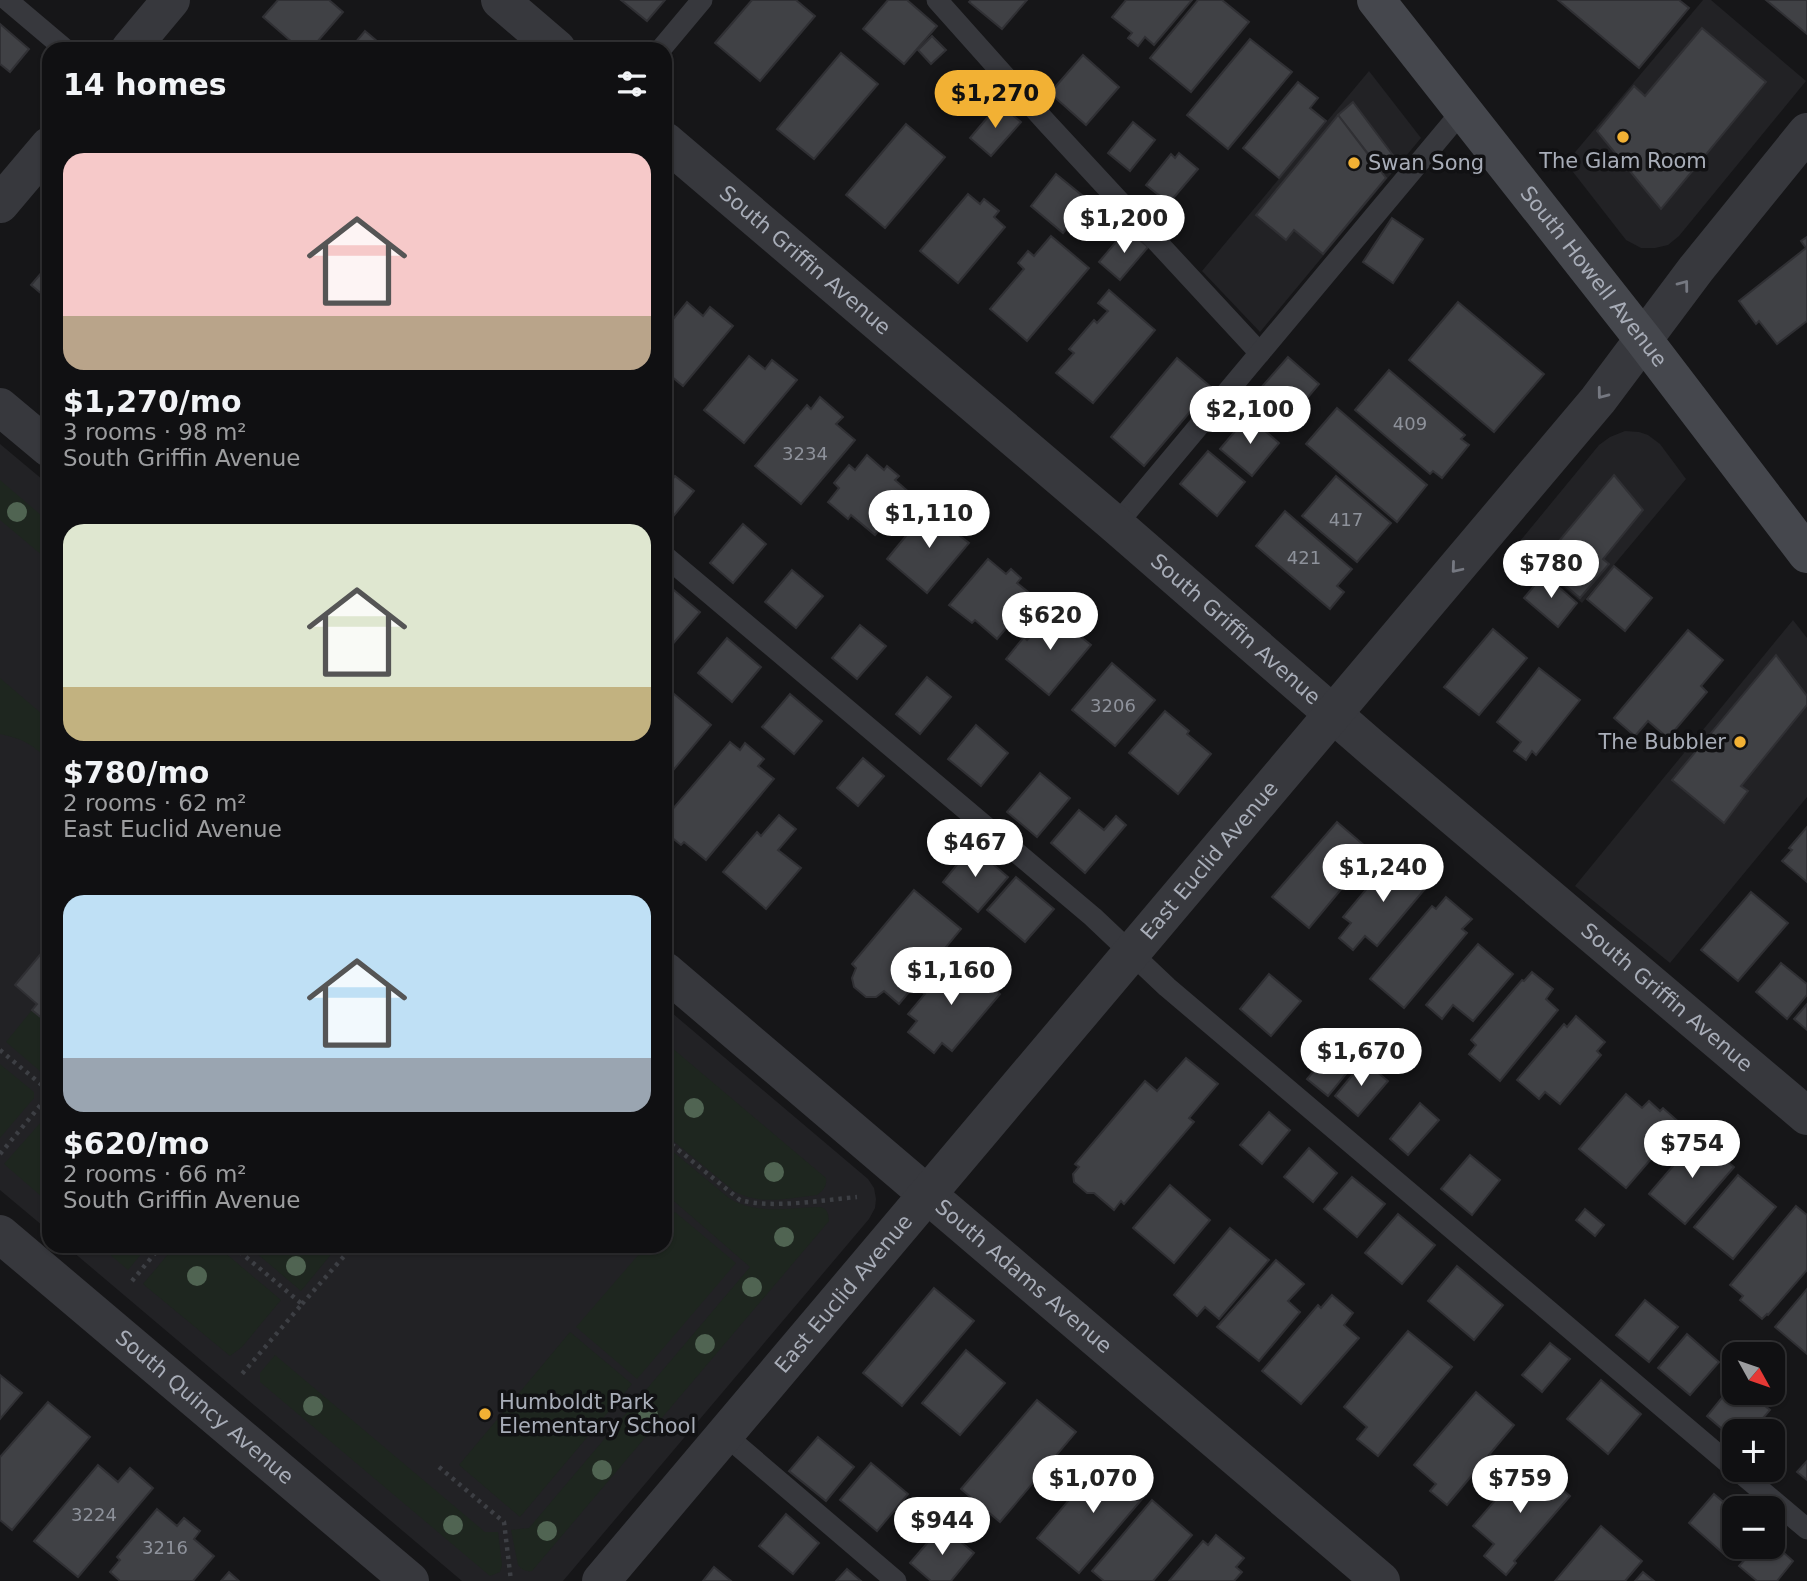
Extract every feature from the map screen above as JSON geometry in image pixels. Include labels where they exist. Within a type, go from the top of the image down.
[{"type":"street","points":[[136,42],[171,0]]},
{"type":"street","points":[[500,0],[549,42]]},
{"type":"street","name":"South Howell Avenue","points":[[1376,0],[1643,339],[1807,554]]},
{"type":"street","name":"East Euclid Avenue","points":[[601,1581],[1598,400],[1696,269],[1807,132]]},
{"type":"street","name":"South Griffin Avenue","points":[[672,147],[1807,1116]]},
{"type":"street","points":[[0,204],[42,154]]},
{"type":"street","points":[[0,407],[42,442]]},
{"type":"street","name":"South Adams Avenue","points":[[672,977],[1381,1581]]},
{"type":"street","name":"South Quincy Avenue","points":[[0,1234],[410,1581]]},
{"type":"lane","points":[[7,0],[57,42]]},
{"type":"lane","points":[[667,42],[702,0]]},
{"type":"lane","points":[[937,0],[1260,353]]},
{"type":"lane","points":[[1116,525],[1463,110]]},
{"type":"lane","points":[[672,562],[1093,917],[1167,987],[1722,1457]]},
{"type":"lane","points":[[724,1434],[896,1581]]},
{"type":"lane","points":[[1751,1482],[1807,1529]]},
{"type":"path","points":[[0,1050],[42,1087]]},
{"type":"path","points":[[0,1154],[42,1102]]},
{"type":"path","points":[[672,1145],[740,1200],[754,1204],[857,1197]]},
{"type":"path","points":[[132,1281],[155,1253]]},
{"type":"path","points":[[241,1253],[302,1304]]},
{"type":"path","points":[[242,1374],[347,1253]]},
{"type":"path","points":[[439,1467],[505,1522],[511,1581]]},
{"type":"shaded area","points":[[1703,0],[1711,0],[1806,81],[1679,236],[1668,245],[1641,248],[1626,240],[1566,163]]},
{"type":"shaded area","points":[[1369,71],[1421,138],[1260,332],[1202,271]]},
{"type":"shaded area","points":[[1625,431],[1648,435],[1660,444],[1686,479],[1582,603],[1516,546],[1599,445]]},
{"type":"shaded area","points":[[0,444],[42,479],[42,1225],[0,1190]]},
{"type":"shaded area","points":[[0,480],[42,516],[42,555],[0,520]]},
{"type":"shaded area","points":[[1793,620],[1807,638],[1807,797],[1670,963],[1575,886]]},
{"type":"shaded area","points":[[0,678],[42,714],[42,754],[27,743],[0,734]]},
{"type":"shaded area","points":[[32,1010],[42,1018],[42,1073],[6,1042]]},
{"type":"shaded area","name":"Humboldt Park Elementary School","points":[[672,1013],[868,1179],[874,1188],[875,1208],[869,1219],[563,1581],[462,1581],[74,1253],[672,1253]]},
{"type":"shaded area","points":[[672,1048],[826,1178],[825,1186],[817,1195],[764,1200],[734,1191],[672,1140]]},
{"type":"shaded area","points":[[0,1064],[34,1092],[34,1098],[0,1138]]},
{"type":"shaded area","points":[[42,1121],[42,1197],[4,1164]]},
{"type":"shaded area","points":[[672,1151],[729,1198],[739,1203],[761,1209],[824,1208],[829,1221],[532,1571],[523,1569],[518,1565],[511,1530],[529,1528],[750,1267],[672,1199]]},
{"type":"shaded area","points":[[675,1212],[736,1263],[637,1379],[576,1327],[640,1253],[672,1253],[672,1215]]},
{"type":"shaded area","points":[[108,1253],[142,1253],[128,1270]]},
{"type":"shaded area","points":[[169,1253],[225,1253],[281,1300],[242,1347],[230,1356],[143,1284]]},
{"type":"shaded area","points":[[256,1253],[332,1253],[301,1291]]},
{"type":"shaded area","points":[[570,1332],[632,1384],[520,1517],[459,1465]]},
{"type":"shaded area","points":[[275,1355],[485,1532],[498,1532],[502,1565],[500,1572],[490,1576],[260,1382],[260,1373]]},
{"type":"building","points":[[278,0],[329,0],[343,12],[317,42],[292,42],[263,17]]},
{"type":"building","points":[[621,0],[665,0],[647,21]]},
{"type":"building","points":[[752,0],[796,0],[815,16],[760,81],[715,43]]},
{"type":"building","points":[[888,0],[907,0],[937,26],[904,64],[863,29]]},
{"type":"building","points":[[1027,0],[1002,29],[969,2]]},
{"type":"building","points":[[1126,0],[1192,0],[1154,45],[1145,37],[1138,46],[1128,38],[1132,33],[1112,17]]},
{"type":"building","points":[[1198,0],[1222,0],[1249,22],[1191,92],[1150,58]]},
{"type":"building","points":[[1558,0],[1679,0],[1689,8],[1639,68]]},
{"type":"building","points":[[1766,0],[1807,0],[1807,34]]},
{"type":"building","points":[[0,24],[29,49],[10,72],[0,64]]},
{"type":"building","points":[[1702,28],[1766,82],[1661,209],[1597,131],[1634,86],[1645,96]]},
{"type":"building","points":[[365,31],[378,42],[356,42]]},
{"type":"building","points":[[932,36],[946,50],[931,64],[918,50]]},
{"type":"building","points":[[1250,39],[1292,72],[1228,149],[1187,115]]},
{"type":"building","points":[[841,53],[878,84],[814,159],[777,129]]},
{"type":"building","points":[[1083,55],[1119,87],[1086,125],[1050,93]]},
{"type":"building","points":[[1298,82],[1318,98],[1310,108],[1326,121],[1279,178],[1243,148]]},
{"type":"building","points":[[1353,102],[1398,162],[1383,173],[1338,115]]},
{"type":"building","points":[[999,104],[1021,122],[991,156],[970,138]]},
{"type":"building","points":[[1338,115],[1386,178],[1323,254],[1294,230],[1286,240],[1256,215]]},
{"type":"building","points":[[1133,122],[1155,140],[1130,171],[1108,153]]},
{"type":"building","points":[[906,124],[945,157],[885,228],[846,195]]},
{"type":"building","points":[[1179,153],[1198,169],[1169,203],[1146,185],[1171,154],[1175,158]]},
{"type":"building","points":[[1056,174],[1089,201],[1063,233],[1031,206]]},
{"type":"building","points":[[968,194],[980,204],[984,199],[999,211],[994,217],[1005,227],[958,283],[920,251]]},
{"type":"building","points":[[1392,218],[1423,239],[1393,283],[1363,262]]},
{"type":"building","points":[[1127,229],[1148,247],[1120,280],[1099,262]]},
{"type":"building","points":[[1051,236],[1089,268],[1027,341],[990,309],[1024,269],[1018,263],[1028,251],[1034,256]]},
{"type":"building","points":[[1807,237],[1807,321],[1777,344],[1759,321],[1756,324],[1739,301],[1806,248],[1801,241]]},
{"type":"building","points":[[42,272],[42,294],[31,285]]},
{"type":"building","points":[[1109,290],[1155,330],[1093,403],[1056,373],[1074,353],[1069,349],[1094,320],[1097,323],[1108,311],[1098,303]]},
{"type":"building","points":[[687,302],[703,316],[710,307],[733,326],[683,386],[672,377],[672,320]]},
{"type":"building","points":[[1458,302],[1544,374],[1494,432],[1409,360]]},
{"type":"building","points":[[749,356],[765,369],[772,360],[797,380],[744,443],[704,410]]},
{"type":"building","points":[[1288,357],[1319,384],[1292,416],[1260,389]]},
{"type":"building","points":[[1177,358],[1211,387],[1144,466],[1111,437]]},
{"type":"building","points":[[1389,370],[1465,435],[1461,439],[1469,445],[1442,478],[1433,471],[1430,474],[1355,410]]},
{"type":"building","points":[[820,397],[843,417],[836,424],[855,440],[801,504],[755,466],[807,405],[811,409]]},
{"type":"building","points":[[1337,408],[1427,485],[1397,522],[1306,444]]},
{"type":"building","points":[[1248,416],[1279,443],[1252,476],[1220,449]]},
{"type":"building","points":[[1208,451],[1245,482],[1217,516],[1180,484]]},
{"type":"building","points":[[867,455],[884,470],[887,466],[899,476],[895,480],[910,493],[875,535],[851,515],[848,519],[828,502],[839,488],[834,483],[849,465],[855,470]]},
{"type":"building","points":[[1614,475],[1643,510],[1603,559],[1609,564],[1580,598],[1540,564]]},
{"type":"building","points":[[675,476],[694,491],[672,518],[672,480]]},
{"type":"building","points":[[1336,476],[1391,523],[1357,562],[1302,516]]},
{"type":"building","points":[[929,508],[942,519],[947,514],[960,525],[955,532],[969,543],[927,593],[887,559]]},
{"type":"building","points":[[1285,511],[1352,569],[1337,586],[1344,592],[1330,609],[1256,546]]},
{"type":"building","points":[[743,524],[766,544],[733,583],[710,563]]},
{"type":"building","points":[[988,559],[1006,574],[1011,569],[1021,578],[1017,583],[1033,596],[997,639],[975,620],[972,623],[949,605]]},
{"type":"building","points":[[1614,566],[1652,598],[1625,631],[1587,599]]},
{"type":"building","points":[[792,570],[823,596],[796,628],[765,602]]},
{"type":"building","points":[[1544,574],[1577,603],[1558,627],[1524,598]]},
{"type":"building","points":[[672,589],[700,612],[672,645]]},
{"type":"building","points":[[1050,612],[1062,623],[1067,617],[1081,628],[1076,633],[1091,645],[1049,695],[1006,659],[1024,637],[1027,640]]},
{"type":"building","points":[[860,625],[886,646],[857,679],[832,658]]},
{"type":"building","points":[[1493,629],[1527,658],[1479,715],[1444,687]]},
{"type":"building","points":[[1688,630],[1723,660],[1701,686],[1707,692],[1668,738],[1648,721],[1635,736],[1614,718]]},
{"type":"building","points":[[727,638],[761,667],[732,702],[698,673]]},
{"type":"building","name":"The Bubbler","points":[[1776,655],[1807,696],[1807,705],[1741,786],[1748,791],[1724,823],[1672,780]]},
{"type":"building","points":[[1112,663],[1155,700],[1115,746],[1072,710]]},
{"type":"building","points":[[1539,668],[1580,700],[1536,755],[1532,751],[1526,760],[1514,751],[1521,742],[1497,722]]},
{"type":"building","points":[[927,677],[951,697],[920,734],[896,714]]},
{"type":"building","points":[[672,692],[711,725],[672,772]]},
{"type":"building","points":[[790,694],[822,721],[794,754],[762,727]]},
{"type":"building","points":[[1165,711],[1211,754],[1178,794],[1129,753]]},
{"type":"building","points":[[976,725],[1008,753],[981,786],[948,759]]},
{"type":"building","points":[[730,742],[740,750],[745,743],[764,759],[758,766],[774,779],[706,860],[684,842],[681,845],[672,838],[672,810]]},
{"type":"building","points":[[863,758],[884,776],[858,806],[837,788]]},
{"type":"building","points":[[1040,773],[1070,798],[1037,837],[1007,812]]},
{"type":"building","points":[[1079,810],[1104,830],[1116,816],[1126,825],[1085,873],[1051,843]]},
{"type":"building","points":[[779,815],[796,829],[778,850],[801,868],[766,909],[723,872],[757,832],[761,836]]},
{"type":"building","points":[[1337,822],[1372,852],[1309,928],[1272,897]]},
{"type":"building","points":[[1807,827],[1807,882],[1782,861]]},
{"type":"building","points":[[972,846],[1008,877],[978,912],[943,882]]},
{"type":"building","points":[[1395,855],[1429,884],[1377,946],[1365,936],[1353,950],[1339,938],[1351,923],[1343,917]]},
{"type":"building","points":[[1016,877],[1054,909],[1025,942],[987,910]]},
{"type":"building","points":[[914,890],[961,929],[899,1004],[884,991],[876,997],[866,997],[854,987],[852,978],[856,968],[852,964]]},
{"type":"building","points":[[1751,892],[1788,923],[1738,981],[1701,950]]},
{"type":"building","points":[[1446,897],[1472,919],[1462,929],[1467,933],[1404,1008],[1370,979],[1432,906],[1436,909]]},
{"type":"building","points":[[1478,944],[1513,974],[1473,1021],[1453,1005],[1442,1019],[1426,1005]]},
{"type":"building","points":[[42,952],[42,1018],[32,1010],[37,1004],[15,985]]},
{"type":"building","points":[[956,957],[1000,994],[952,1051],[942,1043],[934,1053],[908,1032],[917,1021],[908,1014],[925,994],[921,991],[933,976],[937,979]]},
{"type":"building","points":[[1781,963],[1807,984],[1807,995],[1787,1019],[1756,992]]},
{"type":"building","points":[[1532,972],[1553,989],[1546,999],[1558,1010],[1500,1081],[1469,1054],[1476,1045],[1471,1040],[1522,980]]},
{"type":"building","points":[[1269,974],[1301,1001],[1271,1036],[1240,1009]]},
{"type":"building","points":[[1807,1004],[1807,1030],[1794,1019]]},
{"type":"building","points":[[1576,1016],[1605,1042],[1597,1051],[1601,1055],[1560,1104],[1545,1092],[1539,1099],[1517,1080],[1564,1024],[1567,1027]]},
{"type":"building","points":[[1335,1046],[1355,1063],[1328,1096],[1307,1079]]},
{"type":"building","points":[[1186,1058],[1218,1084],[1189,1118],[1194,1122],[1124,1204],[1121,1201],[1114,1210],[1094,1193],[1087,1193],[1074,1182],[1073,1174],[1079,1167],[1075,1164],[1145,1081],[1157,1091]]},
{"type":"building","points":[[1364,1061],[1388,1081],[1358,1116],[1335,1096]]},
{"type":"building","points":[[1626,1094],[1642,1108],[1649,1101],[1660,1111],[1663,1108],[1681,1124],[1626,1188],[1579,1149]]},
{"type":"building","points":[[1420,1103],[1439,1120],[1408,1155],[1390,1139]]},
{"type":"building","points":[[1269,1112],[1290,1130],[1262,1164],[1240,1145]]},
{"type":"building","points":[[1698,1137],[1734,1167],[1685,1224],[1649,1194]]},
{"type":"building","points":[[1309,1148],[1337,1173],[1313,1202],[1284,1177]]},
{"type":"building","points":[[1470,1155],[1500,1180],[1472,1215],[1441,1189]]},
{"type":"building","points":[[1738,1175],[1776,1207],[1733,1259],[1694,1227]]},
{"type":"building","points":[[1352,1177],[1385,1204],[1357,1237],[1324,1209]]},
{"type":"building","points":[[1170,1185],[1210,1220],[1174,1263],[1133,1228]]},
{"type":"building","points":[[1796,1206],[1807,1215],[1807,1270],[1762,1319],[1740,1300],[1743,1296],[1730,1285]]},
{"type":"building","points":[[1585,1209],[1604,1225],[1595,1236],[1576,1220]]},
{"type":"building","points":[[1398,1214],[1435,1245],[1402,1284],[1365,1253]]},
{"type":"building","points":[[1230,1228],[1269,1260],[1219,1319],[1205,1307],[1197,1316],[1174,1295]]},
{"type":"building","points":[[1276,1260],[1304,1284],[1288,1301],[1300,1312],[1259,1361],[1217,1327]]},
{"type":"building","points":[[1457,1266],[1503,1305],[1474,1340],[1428,1301]]},
{"type":"building","points":[[934,1288],[974,1321],[902,1406],[863,1373]]},
{"type":"building","points":[[1807,1289],[1807,1354],[1775,1327]]},
{"type":"building","points":[[1332,1295],[1353,1313],[1344,1325],[1359,1338],[1301,1404],[1262,1371],[1318,1305],[1321,1308]]},
{"type":"building","points":[[1645,1300],[1678,1327],[1649,1362],[1616,1335]]},
{"type":"building","points":[[1408,1331],[1452,1367],[1378,1456],[1357,1439],[1367,1427],[1344,1407]]},
{"type":"building","points":[[1687,1334],[1719,1362],[1690,1395],[1658,1368]]},
{"type":"building","points":[[1550,1343],[1570,1359],[1542,1392],[1522,1375]]},
{"type":"building","points":[[966,1350],[1005,1383],[960,1435],[922,1403]]},
{"type":"building","points":[[0,1375],[22,1393],[0,1419]]},
{"type":"building","points":[[1601,1380],[1641,1414],[1608,1454],[1567,1419]]},
{"type":"building","points":[[1476,1392],[1514,1425],[1447,1505],[1430,1491],[1436,1484],[1414,1465]]},
{"type":"building","points":[[1722,1398],[1722,1405],[1764,1405],[1770,1410],[1762,1419],[1722,1419],[1722,1429],[1707,1416]]},
{"type":"building","points":[[1037,1400],[1076,1432],[1000,1522],[961,1489]]},
{"type":"building","points":[[48,1402],[90,1437],[12,1530],[0,1520],[0,1457]]},
{"type":"building","points":[[818,1437],[854,1467],[826,1501],[789,1471]]},
{"type":"building","points":[[1106,1456],[1148,1492],[1079,1573],[1037,1538]]},
{"type":"building","points":[[1529,1461],[1570,1496],[1514,1561],[1516,1563],[1506,1575],[1484,1556],[1494,1544],[1473,1526]]},
{"type":"building","points":[[1807,1461],[1807,1480],[1797,1472]]},
{"type":"building","points":[[871,1463],[908,1494],[877,1531],[840,1500]]},
{"type":"building","points":[[98,1465],[118,1482],[130,1468],[153,1488],[78,1577],[34,1541]]},
{"type":"building","points":[[1714,1494],[1722,1501],[1722,1552],[1689,1523]]},
{"type":"building","points":[[1152,1500],[1192,1535],[1153,1581],[1104,1581],[1092,1571]]},
{"type":"building","points":[[157,1509],[177,1526],[184,1518],[200,1531],[194,1539],[214,1556],[193,1581],[120,1581],[110,1572],[120,1560],[117,1557]]},
{"type":"building","points":[[786,1514],[819,1543],[793,1574],[759,1546]]},
{"type":"building","points":[[942,1526],[974,1553],[951,1581],[931,1581],[910,1563]]},
{"type":"building","points":[[1601,1526],[1642,1561],[1625,1581],[1555,1581]]},
{"type":"building","points":[[1216,1535],[1244,1558],[1236,1567],[1242,1572],[1234,1581],[1169,1581],[1203,1541],[1208,1545]]},
{"type":"building","points":[[1785,1554],[1793,1561],[1777,1581],[1757,1581],[1739,1566],[1745,1559],[1785,1559]]},
{"type":"building","points":[[714,1567],[731,1581],[703,1581]]},
{"type":"building","points":[[847,1569],[861,1581],[836,1581]]},
{"type":"building","points":[[229,1572],[239,1581],[221,1581]]},
{"type":"building","points":[[1643,1572],[1654,1581],[1635,1581]]},
{"type":"place","name":"The Glam Room","points":[[1623,137]]},
{"type":"place","name":"Swan Song","points":[[1354,163]]},
{"type":"place","name":"The Bubbler","points":[[1740,742]]},
{"type":"place","name":"Humboldt Park Elementary School","points":[[485,1414]]}]
